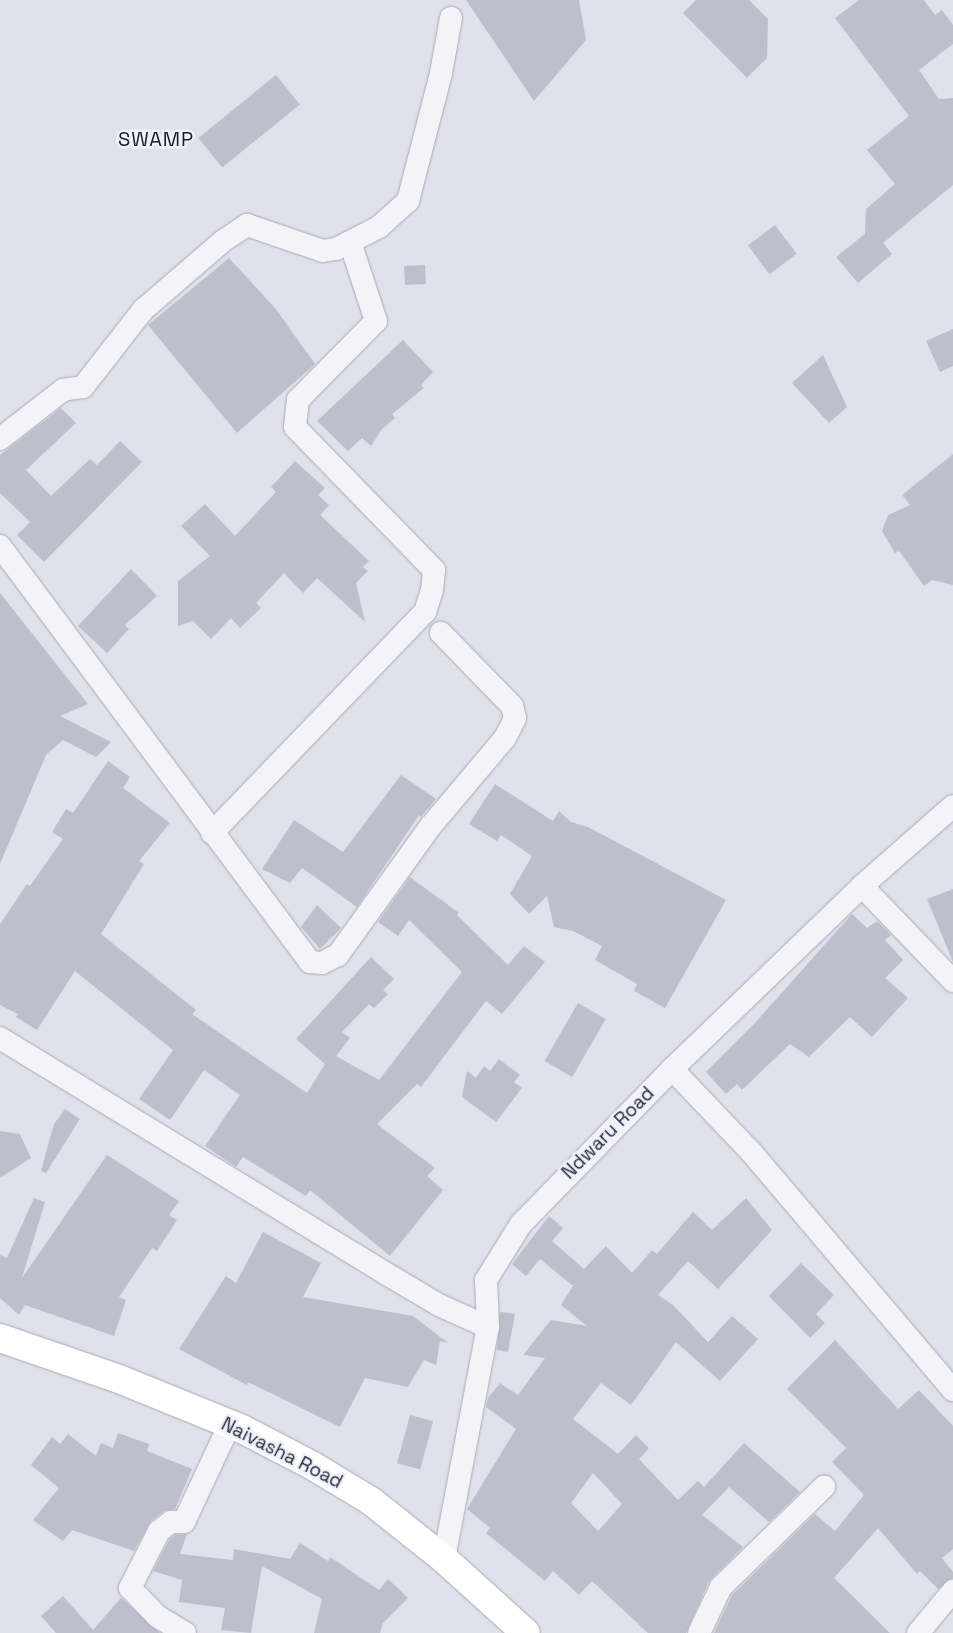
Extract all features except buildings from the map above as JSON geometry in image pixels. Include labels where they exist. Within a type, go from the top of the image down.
[{"type":"main road","name":"Naivasha Road","points":[[0,1338],[119,1379],[230,1424],[313,1466],[371,1501],[444,1559],[526,1633]]},
{"type":"street","points":[[0,439],[63,390],[83,387],[143,310],[223,241],[247,226],[323,252],[350,242],[378,227],[408,201],[441,73],[451,18]]},
{"type":"street","points":[[212,833],[425,612],[432,590],[434,570],[296,427],[298,400],[376,321],[350,242]]},
{"type":"street","points":[[0,546],[310,962],[322,963],[338,955],[430,828],[505,738],[515,718],[512,706],[441,633]]},
{"type":"street","name":"Ndwaru Road","points":[[444,1559],[488,1327],[486,1280],[521,1224],[672,1069],[862,886],[953,806]]},
{"type":"street","points":[[862,886],[953,980]]},
{"type":"street","points":[[0,1038],[393,1278],[439,1305],[488,1327]]},
{"type":"street","points":[[672,1069],[752,1153],[953,1390]]},
{"type":"street","points":[[185,1633],[157,1616],[130,1588],[159,1531],[171,1522],[184,1522],[230,1424]]},
{"type":"street","points":[[699,1633],[721,1587],[824,1487]]},
{"type":"street","points":[[918,1633],[953,1591]]},
{"type":"district","name":"SWAMP","points":[[156,139]]}]
